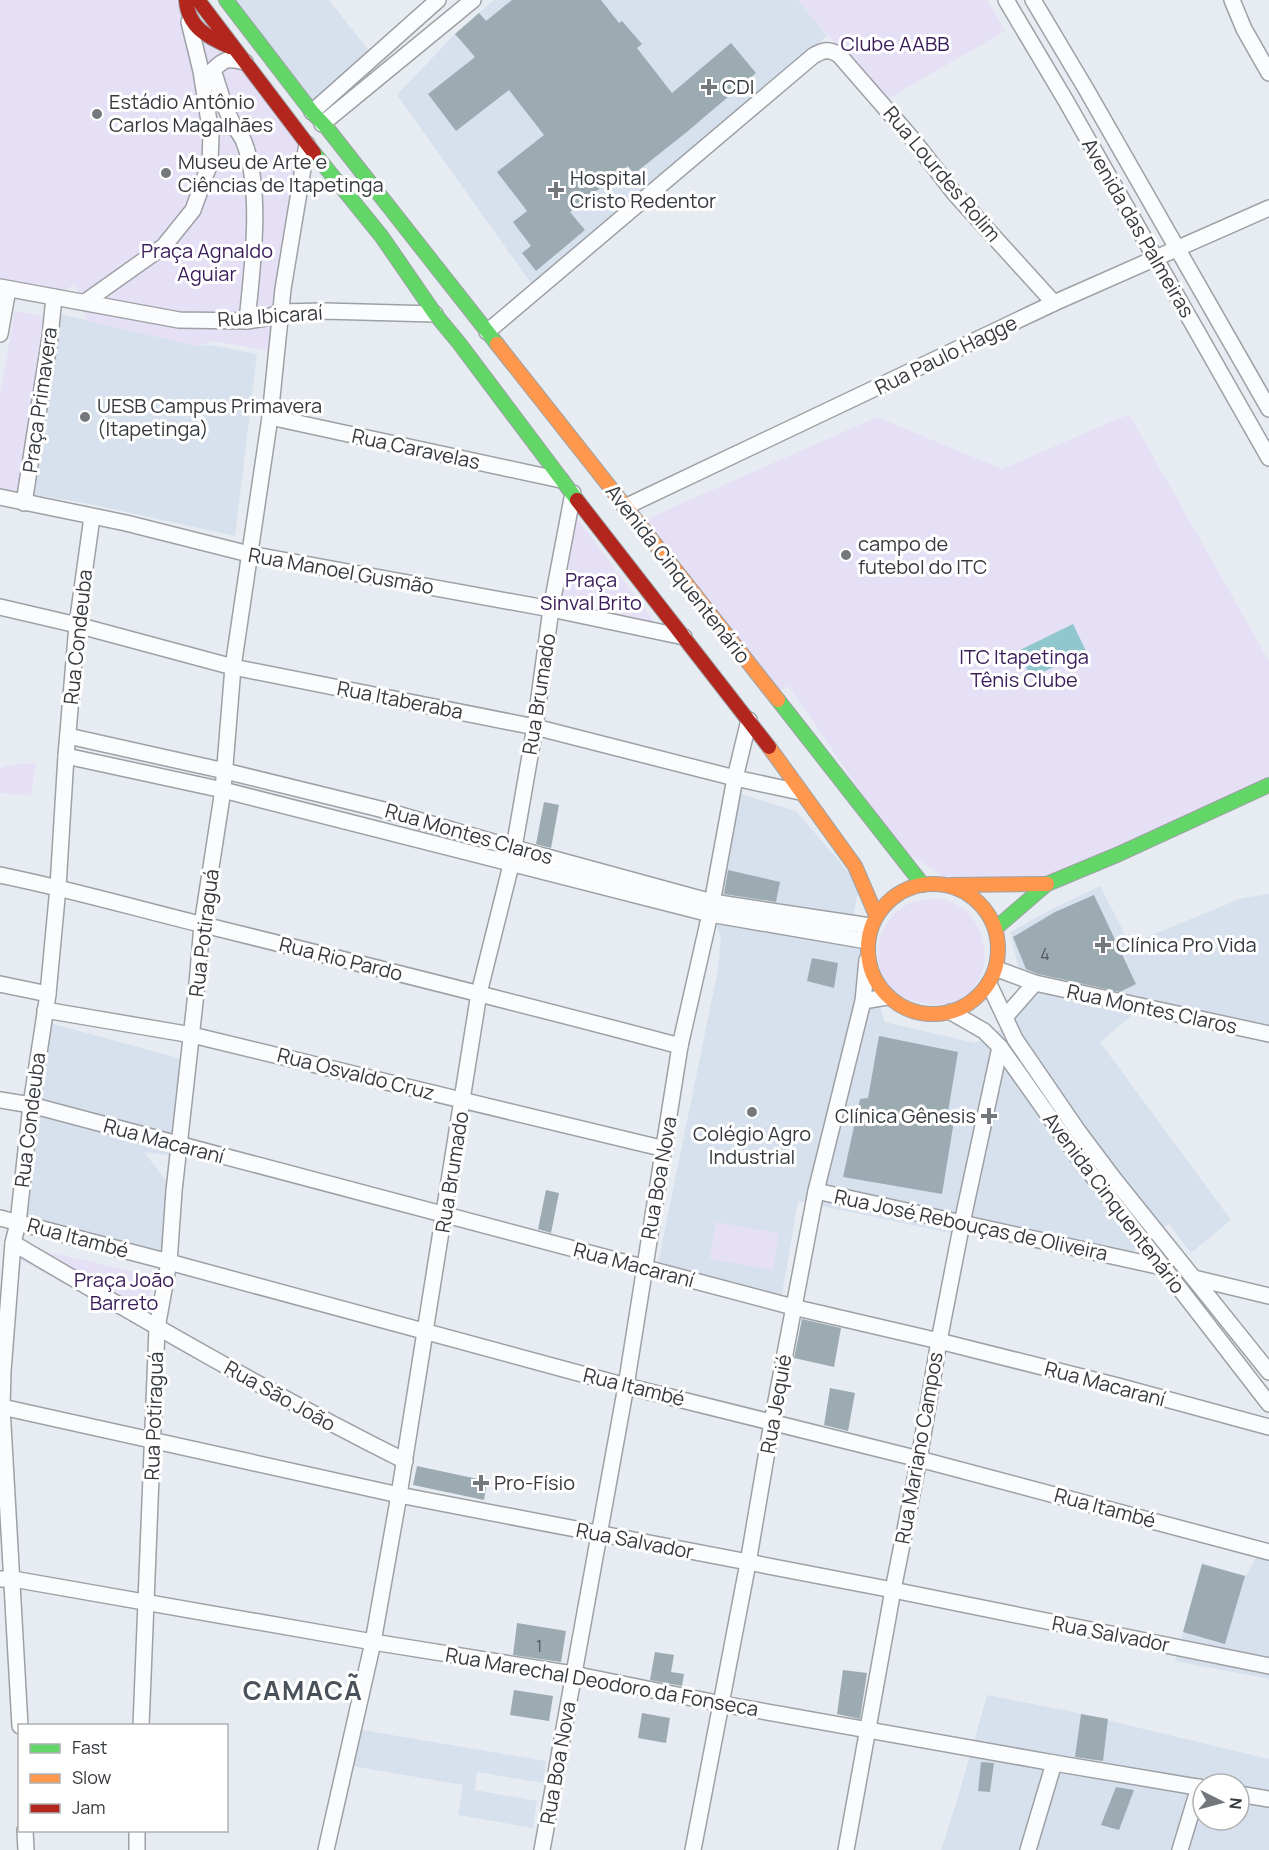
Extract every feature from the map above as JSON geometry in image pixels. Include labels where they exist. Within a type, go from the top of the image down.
[{"type":"main road","name":"Avenida Cinquentenário","points":[[198,0],[307,144],[382,237],[435,314],[561,480],[749,720],[855,866],[866,889],[871,928]]},
{"type":"main road","name":"Avenida Cinquentenário","points":[[217,0],[252,47],[302,98]]},
{"type":"main road","name":"Avenida Cinquentenário","points":[[226,0],[923,885]]},
{"type":"main road","name":"Avenida Cinquentenário","points":[[185,4],[194,27],[220,43],[234,48]]},
{"type":"main road","points":[[433,263],[435,314]]},
{"type":"main road","points":[[996,928],[1047,884],[1119,854],[1269,784]]},
{"type":"main road","points":[[944,885],[962,891],[977,901],[987,913],[996,928],[997,969],[989,984],[969,1005],[951,1012],[920,1012],[904,1007],[887,997],[874,980],[867,960],[871,928],[890,900],[908,889],[923,885],[1047,884]]},
{"type":"street","points":[[312,112],[438,0]]},
{"type":"street","name":"Avenida das Palmeiras","points":[[1006,0],[1269,458]]},
{"type":"street","name":"Avenida das Palmeiras","points":[[1033,0],[1269,409]]},
{"type":"street","points":[[1232,0],[1244,28],[1269,73]]},
{"type":"street","points":[[322,124],[469,1]]},
{"type":"street","points":[[85,302],[164,246],[193,210],[210,163],[211,134],[201,71],[185,4]]},
{"type":"street","name":"Rua Lourdes Rolim","points":[[488,332],[813,56],[827,50],[834,51],[840,56],[914,141],[955,194],[1054,303]]},
{"type":"street","points":[[245,62],[233,59],[223,60],[213,70],[232,123],[244,143],[254,183],[254,228],[247,321]]},
{"type":"street","points":[[211,134],[222,130],[239,132]]},
{"type":"street","name":"Rua Potiraguá","points":[[141,1724],[157,1328],[169,1262],[202,925],[223,790],[233,667],[270,417],[280,312],[307,144]]},
{"type":"street","name":"Rua Paulo Hagge","points":[[625,507],[1054,303],[1269,208]]},
{"type":"street","points":[[0,334],[4,288]]},
{"type":"street","name":"Rua Ibicaraí","points":[[4,288],[179,320],[247,321],[266,318],[280,312],[435,314]]},
{"type":"street","name":"Praça Primavera","points":[[24,503],[50,337],[54,297]]},
{"type":"street","name":"Rua Caravelas","points":[[270,417],[561,480]]},
{"type":"street","name":"Rua Brumado","points":[[326,1850],[373,1642],[405,1461],[480,993],[514,848],[535,727],[551,609],[573,493]]},
{"type":"street","name":"Rua Manoel Gusmão","points":[[0,497],[126,523],[249,554],[551,609],[684,637]]},
{"type":"street","name":"Rua Condeuba","points":[[20,1724],[6,1579],[3,1371],[13,1244],[18,1222],[31,1105],[48,994],[77,625],[92,517]]},
{"type":"street","name":"Rua Itaberaba","points":[[0,607],[233,667],[535,727],[735,778],[800,792]]},
{"type":"street","name":"Rua Boa Nova","points":[[542,1850],[626,1386],[680,1046],[749,720]]},
{"type":"street","name":"Rua Montes Claros","points":[[68,736],[380,809],[711,908]]},
{"type":"street","name":"Rua Montes Claros","points":[[66,756],[223,790],[511,864],[711,908],[871,928]]},
{"type":"street","name":"Rua Rio Pardo","points":[[0,875],[58,887],[480,993],[680,1046]]},
{"type":"street","name":"Rua Jequié","points":[[693,1850],[748,1563],[793,1307],[816,1191],[863,1001],[867,960]]},
{"type":"street","name":"Rua Montes Claros","points":[[997,969],[1035,983],[1269,1034]]},
{"type":"street","points":[[1006,1016],[1035,983]]},
{"type":"street","points":[[0,984],[48,994]]},
{"type":"street","name":"Avenida Cinquentenário","points":[[989,984],[1020,1046],[1065,1113],[1114,1179],[1269,1372]]},
{"type":"street","points":[[863,1001],[887,997]]},
{"type":"street","name":"Rua Osvaldo Cruz","points":[[45,1010],[192,1035],[665,1149]]},
{"type":"street","name":"Avenida Cinquentenário","points":[[951,1012],[984,1031],[1000,1047],[1078,1157],[1269,1404]]},
{"type":"street","name":"Rua Mariano Campos","points":[[846,1850],[939,1341],[1000,1047]]},
{"type":"street","name":"Rua Macaraní","points":[[0,1100],[31,1105],[793,1307],[1118,1386],[1269,1427]]},
{"type":"street","name":"Rua José Rebouças de Oliveira","points":[[816,1191],[1162,1267]]},
{"type":"street","name":"Rua Itambé","points":[[0,1218],[626,1386],[919,1459],[1269,1552]]},
{"type":"street","points":[[13,1244],[157,1328]]},
{"type":"street","points":[[1194,1278],[1269,1296]]},
{"type":"street","name":"Rua São João","points":[[157,1328],[327,1422],[405,1461]]},
{"type":"street","name":"Rua Salvador","points":[[2,1407],[399,1495],[893,1590],[1269,1666]]},
{"type":"street","name":"Rua Marechal Deodoro da Fonseca","points":[[6,1579],[573,1674],[722,1704],[1191,1785]]},
{"type":"street","points":[[1028,1850],[1054,1763]]},
{"type":"street","points":[[1251,1796],[1269,1799]]},
{"type":"street","points":[[1180,1850],[1191,1817]]},
{"type":"street","points":[[25,1832],[26,1850]]},
{"type":"street","points":[[137,1832],[137,1850]]},
{"type":"shaded area","points":[[231,0],[329,0],[370,52],[311,102]]},
{"type":"shaded area","name":"Hospital Cristo Redentor","points":[[494,0],[798,0],[827,36],[533,286],[397,95],[455,34]]},
{"type":"shaded area","points":[[52,312],[197,346],[211,345],[257,354],[235,536],[90,504],[30,494]]},
{"type":"shaded area","points":[[734,792],[796,811],[851,875],[858,892],[852,923],[885,1022],[975,1043],[1011,1024],[1033,995],[1019,970],[1010,932],[1054,908],[1100,886],[1130,944],[1242,898],[1269,894],[1269,1041],[1137,1011],[1100,1042],[1231,1220],[1191,1253],[1169,1224],[1120,1261],[1041,1245],[959,1235],[798,1201],[780,1306],[655,1278],[718,969],[721,939],[708,901]]},
{"type":"shaded area","points":[[39,1020],[182,1059],[176,1156],[144,1152],[174,1191],[169,1262],[18,1223]]},
{"type":"shaded area","points":[[1269,1544],[1269,1679],[1175,1661],[1202,1563],[1246,1576],[1259,1552]]},
{"type":"shaded area","points":[[987,1695],[1069,1711],[1269,1759],[1269,1850],[941,1850]]},
{"type":"shaded area","points":[[357,1729],[546,1761],[543,1783],[477,1772],[475,1790],[537,1801],[533,1828],[458,1815],[463,1785],[351,1766]]},
{"type":"green space","name":"Praça Agnaldo Aguiar","points":[[0,0],[195,0],[304,152],[273,351],[213,341],[197,346],[87,321],[75,284],[54,297],[0,289]]},
{"type":"green space","name":"Clube AABB","points":[[798,0],[987,0],[1005,31],[884,101]]},
{"type":"green space","points":[[15,311],[43,316],[20,492],[0,489],[0,395]]},
{"type":"green space","name":"ITC Itapetinga Tênis Clube","points":[[1129,414],[1269,661],[1269,778],[1038,885],[951,882],[898,847],[788,686],[768,697],[635,524],[877,417],[1002,469]]},
{"type":"green space","name":"Praça Sinval Brito","points":[[572,512],[668,640],[556,616]]},
{"type":"green space","points":[[36,763],[31,796],[0,793],[0,768]]},
{"type":"green space","points":[[928,899],[944,899],[966,910],[982,937],[985,956],[977,983],[962,999],[941,1005],[898,996],[883,976],[879,966],[879,943],[882,932],[887,922],[904,906]]},
{"type":"green space","points":[[716,1222],[779,1233],[773,1270],[710,1259]]},
{"type":"green space","name":"Praça João Barreto","points":[[16,1245],[153,1276],[144,1327],[15,1257]]},
{"type":"water","points":[[1073,624],[1086,651],[1031,678],[1018,651]]},
{"type":"building","points":[[512,0],[601,0],[619,23],[622,21],[642,44],[637,48],[672,93],[731,43],[756,73],[634,174],[628,166],[570,212],[585,230],[536,271],[522,253],[531,246],[513,222],[527,211],[497,172],[544,135],[509,90],[456,131],[428,94],[475,57],[455,34],[479,13],[486,21]]},
{"type":"building","points":[[544,802],[559,805],[551,848],[536,844]]},
{"type":"building","points":[[728,870],[780,882],[776,902],[724,894]]},
{"type":"building","points":[[1094,895],[1136,984],[1120,992],[1038,974],[1026,969],[1013,937],[1055,912]]},
{"type":"building","points":[[812,958],[838,963],[834,988],[807,981]]},
{"type":"building","points":[[879,1036],[958,1052],[948,1112],[955,1115],[942,1194],[843,1177],[860,1099],[868,1098]]},
{"type":"building","points":[[546,1190],[559,1193],[551,1233],[538,1229]]},
{"type":"building","points":[[802,1319],[841,1328],[834,1367],[794,1358]]},
{"type":"building","points":[[830,1388],[855,1393],[848,1431],[824,1425]]},
{"type":"building","points":[[417,1466],[487,1481],[484,1500],[413,1485]]},
{"type":"building","points":[[1202,1564],[1245,1576],[1225,1644],[1183,1632]]},
{"type":"building","points":[[517,1623],[566,1631],[561,1662],[513,1655]]},
{"type":"building","points":[[655,1652],[674,1655],[671,1672],[684,1674],[682,1686],[650,1680]]},
{"type":"building","points":[[843,1670],[867,1673],[860,1719],[837,1714]]},
{"type":"building","points":[[514,1690],[553,1696],[549,1721],[510,1715]]},
{"type":"building","points":[[642,1713],[670,1718],[666,1743],[638,1738]]},
{"type":"building","points":[[1081,1714],[1108,1719],[1103,1761],[1075,1757]]},
{"type":"building","points":[[981,1762],[994,1763],[990,1792],[978,1791]]},
{"type":"building","points":[[1116,1787],[1134,1790],[1119,1830],[1101,1825]]},
{"type":"traffic: fast","points":[[226,0],[497,344]]},
{"type":"traffic: fast","points":[[314,153],[382,237],[435,314],[577,500]]},
{"type":"traffic: fast","points":[[778,700],[923,885]]},
{"type":"traffic: fast","points":[[996,928],[1047,884],[1119,854],[1269,785]]},
{"type":"traffic: slow","points":[[497,344],[778,700]]},
{"type":"traffic: slow","points":[[769,747],[855,866],[876,915]]},
{"type":"traffic: slow","points":[[933,884],[958,889],[979,903],[993,924],[998,949],[993,974],[979,995],[958,1009],[933,1014],[908,1009],[887,995],[873,974],[868,949],[873,924],[887,903],[908,889],[933,884]]},
{"type":"traffic: slow","points":[[952,885],[1047,884]]},
{"type":"traffic: jam","points":[[186,0],[190,17],[200,30],[230,47]]},
{"type":"traffic: jam","points":[[198,0],[314,153]]},
{"type":"traffic: jam","points":[[577,500],[769,747]]},
{"type":"place","name":"CDI","points":[[709,87]]},
{"type":"place","name":"Estádio Antônio Carlos Magalhães","points":[[97,114]]},
{"type":"place","name":"Museu de Arte e Ciências de Itapetinga","points":[[166,173]]},
{"type":"place","name":"Hospital Cristo Redentor","points":[[556,190]]},
{"type":"place","name":"UESB Campus Primavera (Itapetinga)","points":[[85,417]]},
{"type":"place","name":"campo de futebol do ITC","points":[[846,555]]},
{"type":"place","name":"Clínica Pro Vida","points":[[1103,945]]},
{"type":"place","name":"Colégio Agro Industrial","points":[[752,1112]]},
{"type":"place","name":"Clínica Gênesis","points":[[989,1116]]},
{"type":"place","name":"Pro-Físio","points":[[481,1483]]},
{"type":"district","name":"CAMACÃ","points":[[303,1691]]}]
